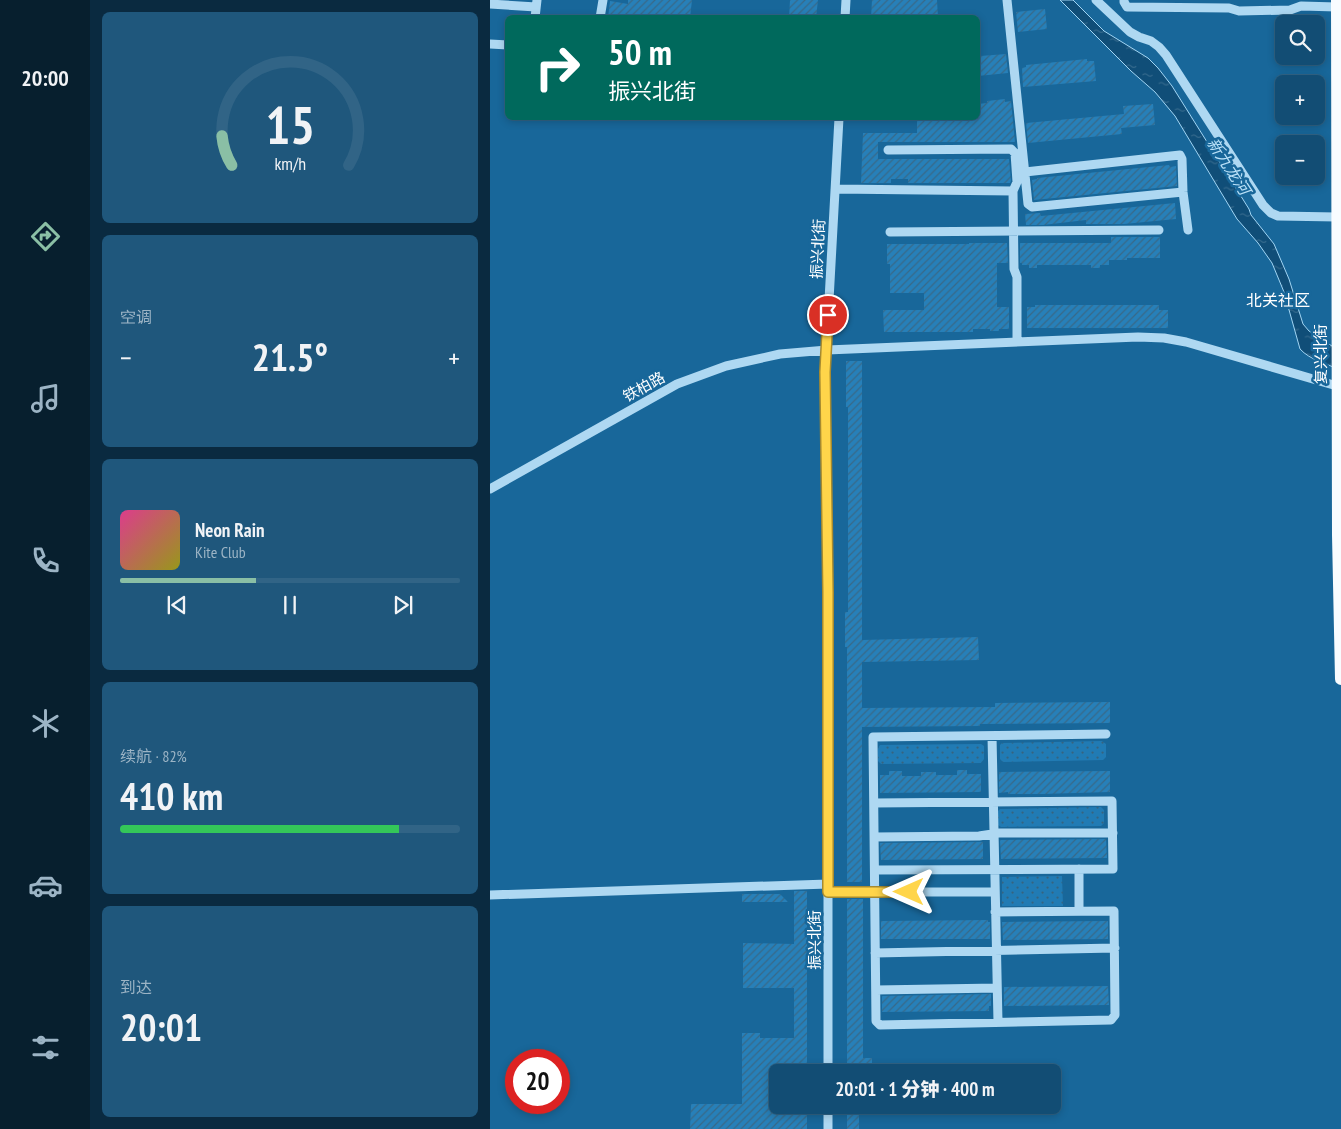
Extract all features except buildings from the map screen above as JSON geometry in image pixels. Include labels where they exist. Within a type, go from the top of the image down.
[{"type":"main road","name":"复兴北街","points":[[1337,3],[1338,535],[1341,679]]},
{"type":"street","points":[[600,15],[603,0]]},
{"type":"street","points":[[845,15],[846,0]]},
{"type":"street","points":[[1007,0],[1028,204],[1032,207],[1183,192]]},
{"type":"street","points":[[1096,0],[1130,32],[1151,41],[1166,55],[1263,205],[1271,213],[1278,216],[1337,217]]},
{"type":"street","points":[[1124,0],[1127,7],[1229,8],[1239,11],[1290,10],[1302,6],[1337,3]]},
{"type":"street","points":[[490,4],[537,3]]},
{"type":"street","points":[[490,44],[505,45]]},
{"type":"street","name":"振兴北街","points":[[828,1064],[828,592],[825,372],[839,120]]},
{"type":"street","points":[[888,150],[1011,149],[1015,153],[1017,182],[1012,191],[1014,269],[1017,277],[1017,342]]},
{"type":"street","points":[[1025,172],[1180,156],[1182,160],[1183,192],[1188,230]]},
{"type":"street","points":[[835,189],[1012,191]]},
{"type":"street","points":[[890,232],[1159,230]]},
{"type":"street","name":"铁柏路","points":[[490,489],[677,384],[726,366],[780,354],[826,350],[1017,342],[1138,337],[1164,338],[1338,381]]},
{"type":"street","points":[[995,912],[1114,911],[1115,1015],[1111,1020],[880,1025],[876,1021],[873,737],[1106,734]]},
{"type":"street","points":[[992,736],[998,1022]]},
{"type":"street","points":[[874,803],[1112,801],[1113,833],[1113,869],[875,870]]},
{"type":"street","points":[[874,837],[1113,833]]},
{"type":"street","points":[[1079,869],[1079,911]]},
{"type":"street","points":[[490,894],[828,888],[875,892],[995,892]]},
{"type":"street","points":[[876,953],[1115,948]]},
{"type":"street","points":[[876,990],[997,988]]},
{"type":"street","points":[[828,1114],[828,1129]]},
{"type":"shaded area","points":[[1102,741],[1106,744],[1106,757],[1103,760],[1003,762],[1000,759],[1000,745],[1002,743]]},
{"type":"shaded area","points":[[981,744],[984,746],[984,759],[981,763],[881,764],[878,761],[878,748],[880,745]]},
{"type":"shaded area","points":[[1101,807],[1104,810],[1104,823],[1101,826],[1001,827],[998,825],[998,811],[1000,809]]},
{"type":"shaded area","points":[[1062,876],[1063,906],[1002,906],[1002,877]]},
{"type":"water","points":[[1060,0],[1073,0],[1104,31],[1148,58],[1172,86],[1251,215],[1274,244],[1289,279],[1303,324],[1309,331],[1341,352],[1341,370],[1314,359],[1300,349],[1284,292],[1272,263],[1237,219],[1175,116],[1155,92],[1131,71]]},
{"type":"district","name":"北关社区","points":[[1278,300]]},
{"type":"route","points":[[828,315],[825,372],[828,592],[828,892],[909,892]]},
{"type":"water label","name":"新九龙河","points":[[1229,166]]}]
